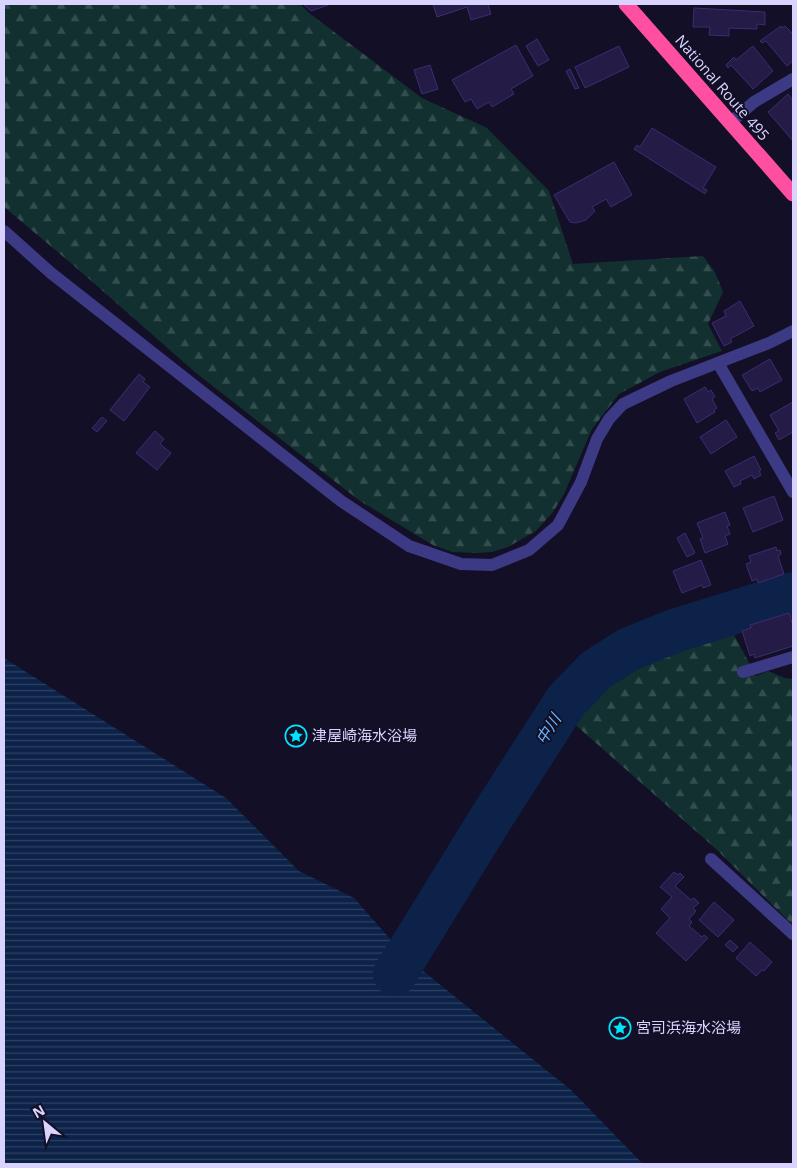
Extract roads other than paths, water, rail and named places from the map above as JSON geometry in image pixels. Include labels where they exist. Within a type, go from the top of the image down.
[{"type":"highway","name":"National Route 495","points":[[626,4],[793,194]]},
{"type":"street","points":[[730,123],[754,102],[793,79]]},
{"type":"street","points":[[4,231],[59,280],[341,501],[409,546],[460,564],[492,565],[529,550],[558,525],[581,482],[597,439],[609,418],[623,404],[671,381],[718,364],[793,331]]},
{"type":"street","points":[[718,364],[793,492]]},
{"type":"street","points":[[743,672],[793,657]]},
{"type":"street","points":[[711,859],[793,934]]},
{"type":"water","points":[[4,658],[226,798],[299,871],[354,898],[407,958],[571,1090],[643,1164],[4,1164]]},
{"type":"waterway","name":"中川","points":[[395,974],[566,701],[596,670],[629,649],[677,630],[793,594]]},
{"type":"place","name":"津屋崎海水浴場","points":[[296,736]]},
{"type":"place","name":"宮司浜海水浴場","points":[[620,1028]]}]
